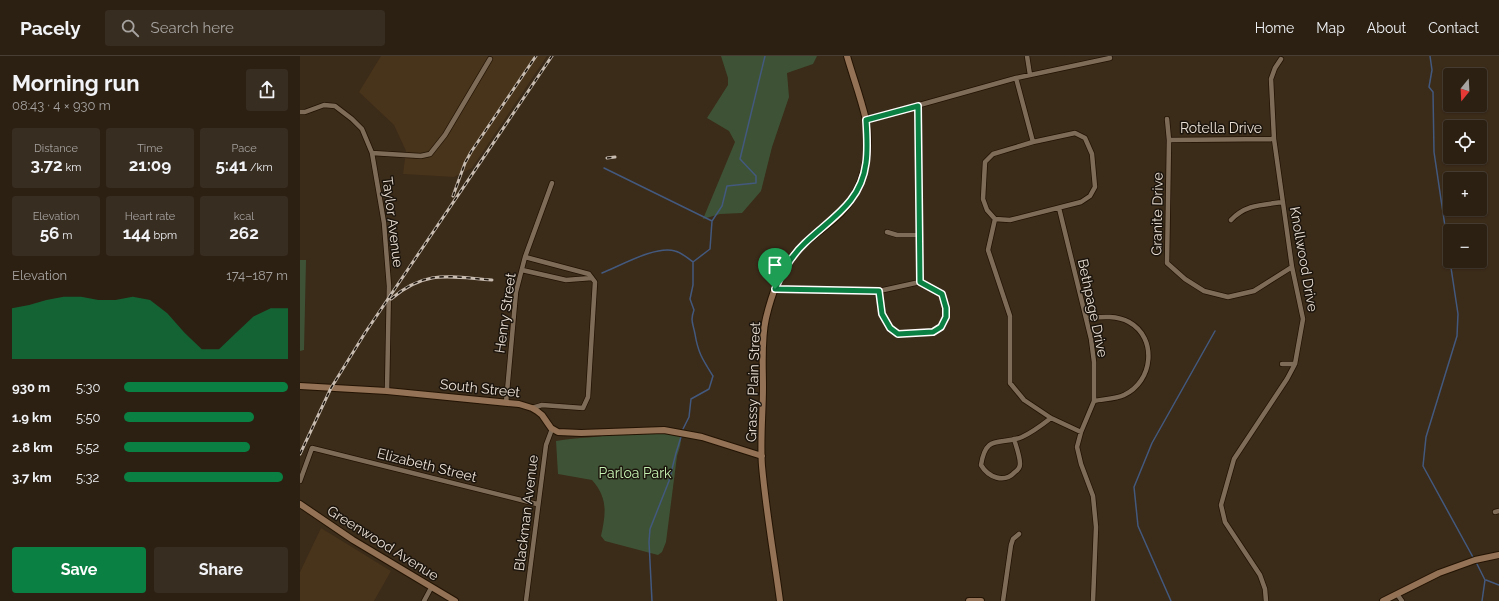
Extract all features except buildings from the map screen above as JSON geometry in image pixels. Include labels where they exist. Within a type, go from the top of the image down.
[{"type":"main road","name":"Grassy Plain Street","points":[[780,601],[762,465],[764,341],[766,319],[782,272],[792,257],[804,243],[841,213],[853,198],[861,182],[866,164],[866,120],[847,56]]},
{"type":"main road","name":"South Street","points":[[301,387],[387,391],[520,404],[532,408],[542,415],[552,429]]},
{"type":"main road","points":[[552,429],[558,432],[581,433],[664,430],[702,437],[762,456]]},
{"type":"main road","name":"Greenwood Avenue","points":[[300,504],[353,540],[455,601]]},
{"type":"main road","points":[[1383,601],[1439,573],[1475,560],[1499,555]]},
{"type":"main road","points":[[969,601],[981,601]]},
{"type":"street","points":[[1027,56],[1030,75]]},
{"type":"street","points":[[866,120],[1016,78],[1110,58]]},
{"type":"street","points":[[372,153],[421,156],[430,154],[445,135],[490,59]]},
{"type":"street","name":"Knollwood Drive","points":[[1266,601],[1265,589],[1260,575],[1225,522],[1221,505],[1234,459],[1287,379],[1295,364],[1303,319],[1292,267],[1274,139],[1271,79],[1275,68],[1281,59]]},
{"type":"street","points":[[1016,78],[1033,142]]},
{"type":"street","name":"Taylor Avenue","points":[[300,112],[305,112],[324,105],[335,106],[352,118],[362,129],[372,153],[384,222],[389,286],[387,391]]},
{"type":"street","points":[[918,106],[920,282]]},
{"type":"street","name":"Granite Drive","points":[[1166,119],[1169,140],[1167,263],[1185,279],[1204,291],[1228,297],[1254,291],[1292,267]]},
{"type":"street","points":[[1076,132],[1085,138],[1092,154],[1095,187],[1090,196],[1081,202],[1059,208],[1010,220],[995,219],[986,210],[983,199],[985,162],[993,154],[1033,142],[1076,132]]},
{"type":"street","name":"Rotella Drive","points":[[1169,140],[1274,139]]},
{"type":"street","name":"Henry Street","points":[[506,402],[516,292],[525,257],[552,183]]},
{"type":"street","points":[[1231,220],[1238,213],[1249,207],[1283,202]]},
{"type":"street","name":"Bethpage Drive","points":[[1059,208],[1086,318],[1094,362],[1094,401],[1081,432],[1078,448],[1081,464],[1093,496],[1096,527],[1093,601]]},
{"type":"street","points":[[995,219],[988,250],[1010,316],[1010,383],[1024,400],[1051,418],[1081,432]]},
{"type":"street","points":[[887,232],[897,235],[920,235]]},
{"type":"street","points":[[525,257],[589,274],[595,283],[588,397],[583,408],[542,404],[532,408]]},
{"type":"street","points":[[522,270],[566,280],[592,278]]},
{"type":"street","points":[[775,289],[879,291],[920,282],[942,294],[946,308],[946,317],[941,327],[933,332],[898,334],[890,328],[882,314],[879,291]]},
{"type":"street","points":[[1086,318],[1115,318],[1129,322],[1143,336],[1149,356],[1147,371],[1140,383],[1124,395],[1094,401]]},
{"type":"street","points":[[1282,364],[1295,364]]},
{"type":"street","points":[[1014,438],[1020,464],[1018,470],[1006,478],[993,477],[985,472],[981,465],[982,456],[993,442],[1014,438],[1021,437],[1039,428],[1051,418]]},
{"type":"street","name":"Blackman Avenue","points":[[526,601],[537,504],[546,445],[552,429]]},
{"type":"street","name":"Elizabeth Street","points":[[300,481],[312,448],[537,504]]},
{"type":"street","points":[[1003,601],[1011,545],[1013,539],[1019,534]]},
{"type":"street","points":[[424,601],[431,588]]},
{"type":"street","points":[[1396,594],[1402,601]]},
{"type":"shaded area","points":[[381,56],[547,56],[472,168],[454,177],[403,174],[406,151],[394,125],[359,92]]},
{"type":"shaded area","points":[[321,528],[391,571],[374,601],[300,601],[300,572]]},
{"type":"green space","points":[[721,56],[817,56],[813,64],[787,73],[789,97],[772,147],[761,191],[742,213],[720,214],[703,219],[735,142],[729,131],[707,118],[728,85],[728,78]]},
{"type":"green space","points":[[300,260],[306,260],[304,350],[300,351]]},
{"type":"green space","name":"Parloa Park","points":[[621,433],[666,433],[679,435],[680,437],[681,442],[677,456],[666,542],[662,552],[658,555],[605,541],[601,536],[605,513],[604,506],[601,493],[597,487],[592,480],[558,474],[556,441]]},
{"type":"waterway","points":[[683,429],[689,417],[691,399],[709,389],[713,376],[699,351],[692,322],[694,310],[690,299],[693,285],[693,262],[710,249],[712,221],[722,206],[727,186],[756,183],[756,176],[740,159],[765,56]]},
{"type":"waterway","points":[[1430,56],[1432,70],[1429,87],[1433,92],[1434,152],[1445,224]]},
{"type":"waterway","points":[[604,168],[712,221]]},
{"type":"waterway","points":[[602,273],[648,253],[658,251],[675,251],[693,262]]},
{"type":"waterway","points":[[1451,268],[1458,314],[1457,336],[1426,437],[1423,466],[1474,559]]},
{"type":"waterway","points":[[1171,601],[1138,526],[1134,487],[1152,443],[1215,331]]},
{"type":"waterway","points":[[652,601],[649,542],[650,529],[669,481],[681,437]]},
{"type":"waterway","points":[[1476,562],[1485,580],[1482,601]]},
{"type":"waterway","points":[[1486,580],[1499,585]]},
{"type":"railway","points":[[453,196],[465,163],[471,152],[536,56]]},
{"type":"railway","points":[[300,454],[331,388],[365,333],[552,56]]},
{"type":"railway","points":[[607,158],[615,157]]},
{"type":"railway","points":[[391,299],[404,289],[427,279],[451,277],[492,280]]},
{"type":"route","points":[[918,106],[920,282],[942,294],[946,308],[946,317],[941,327],[933,332],[898,334],[890,328],[882,314],[879,291],[775,289],[782,272],[804,243],[841,213],[853,198],[861,182],[866,164],[866,120],[918,106]]}]
